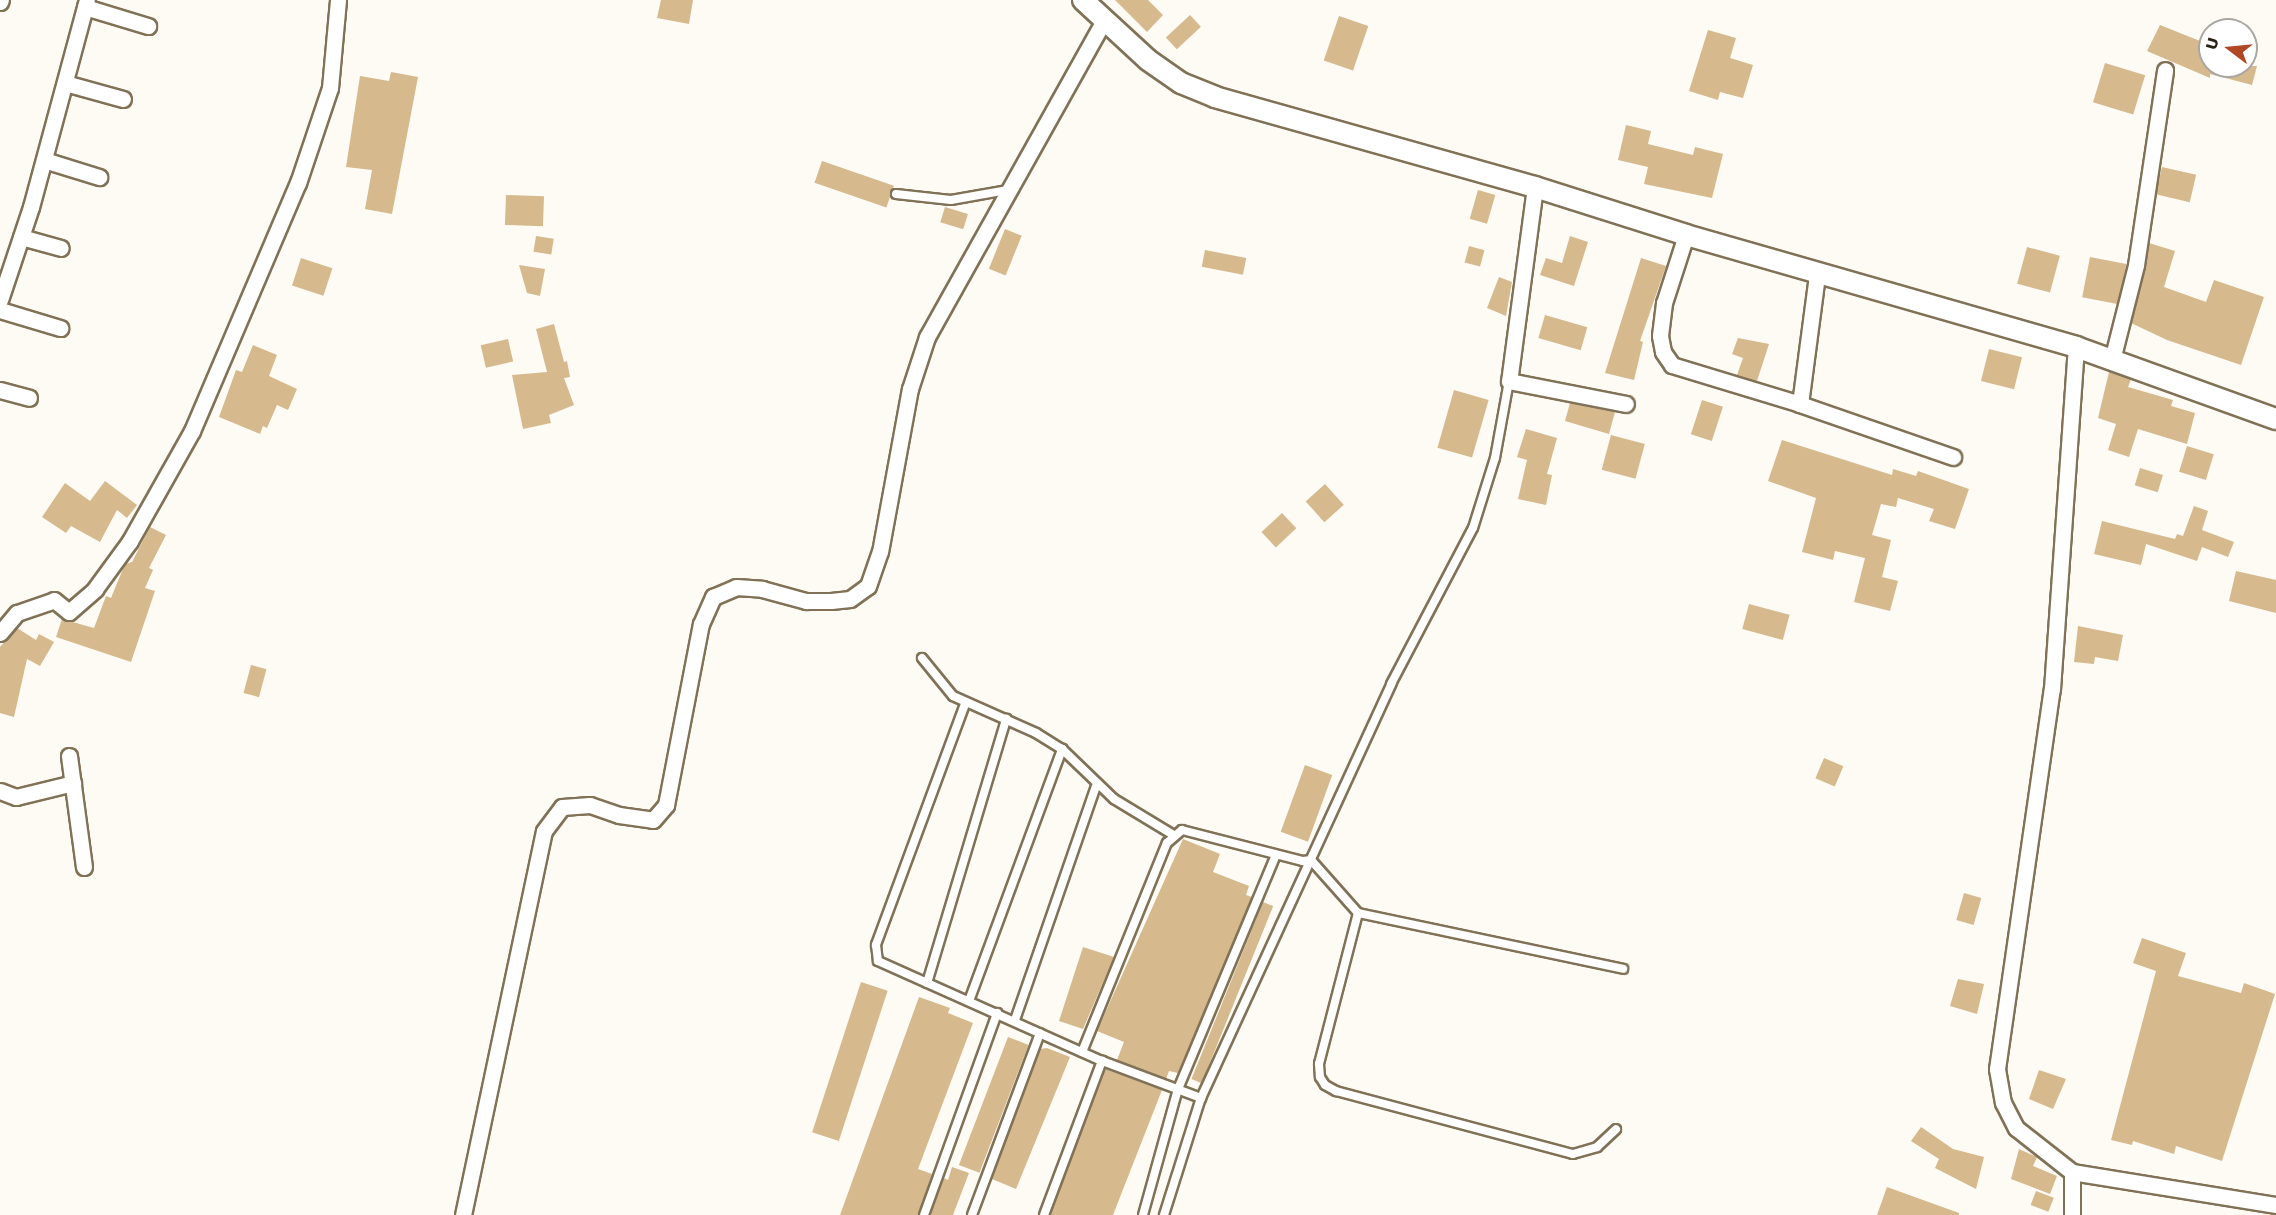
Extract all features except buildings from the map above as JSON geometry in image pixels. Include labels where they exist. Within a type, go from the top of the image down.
[{"type":"street","points":[[0,633],[17,613],[54,600],[69,612],[95,589],[130,541],[192,430],[298,183],[330,88],[338,0]]},
{"type":"street","points":[[1083,0],[1181,83],[1215,97],[1535,187],[1817,274],[2076,347],[2276,419]]},
{"type":"street","points":[[0,300],[44,160],[86,3],[148,26]]},
{"type":"street","points":[[463,1215],[544,831],[562,807],[590,805],[619,815],[653,820],[666,806],[701,624],[712,597],[736,587],[762,589],[806,601],[831,601],[850,599],[868,586],[880,552],[910,389],[927,337],[1104,20]]},
{"type":"street","points":[[2112,360],[2136,265],[2165,70]]},
{"type":"street","points":[[65,83],[123,99]]},
{"type":"street","points":[[44,160],[99,177]]},
{"type":"street","points":[[1535,187],[1509,381],[1626,404]]},
{"type":"street","points":[[1686,235],[1664,303],[1660,336],[1663,352],[1672,365],[1800,404],[1953,457]]},
{"type":"street","points":[[21,237],[61,248]]},
{"type":"street","points":[[1800,404],[1817,274]]},
{"type":"street","points":[[0,310],[60,328]]},
{"type":"street","points":[[2076,347],[2052,688],[1997,1069],[2003,1102],[2016,1128],[2072,1172],[2276,1205]]},
{"type":"street","points":[[0,390],[29,398]]},
{"type":"street","points":[[69,756],[84,867]]},
{"type":"street","points":[[0,791],[16,797],[73,783]]},
{"type":"street","points":[[2072,1172],[2072,1215]]},
{"type":"lane","points":[[896,194],[951,200],[1009,189]]},
{"type":"lane","points":[[1164,1215],[1201,1098],[1391,684],[1473,528],[1495,458],[1509,381]]},
{"type":"lane","points":[[922,658],[943,687],[965,704],[1006,719],[1062,749],[1096,786],[1175,836]]},
{"type":"lane","points":[[965,704],[876,945],[878,961],[885,967],[969,1000],[1102,1061],[1201,1098]]},
{"type":"lane","points":[[927,983],[1006,719]]},
{"type":"lane","points":[[969,1000],[1062,749]]},
{"type":"lane","points":[[1015,1020],[1096,786]]},
{"type":"lane","points":[[1082,1052],[1167,843],[1182,830],[1276,855],[1311,860],[1358,913],[1623,969]]},
{"type":"lane","points":[[1143,1215],[1178,1089],[1276,855]]},
{"type":"lane","points":[[1358,913],[1319,1064],[1320,1077],[1325,1085],[1336,1091],[1573,1154],[1597,1147],[1616,1129]]},
{"type":"lane","points":[[924,1215],[997,1013]]},
{"type":"lane","points":[[972,1215],[1040,1033]]},
{"type":"lane","points":[[1044,1215],[1102,1061]]}]
